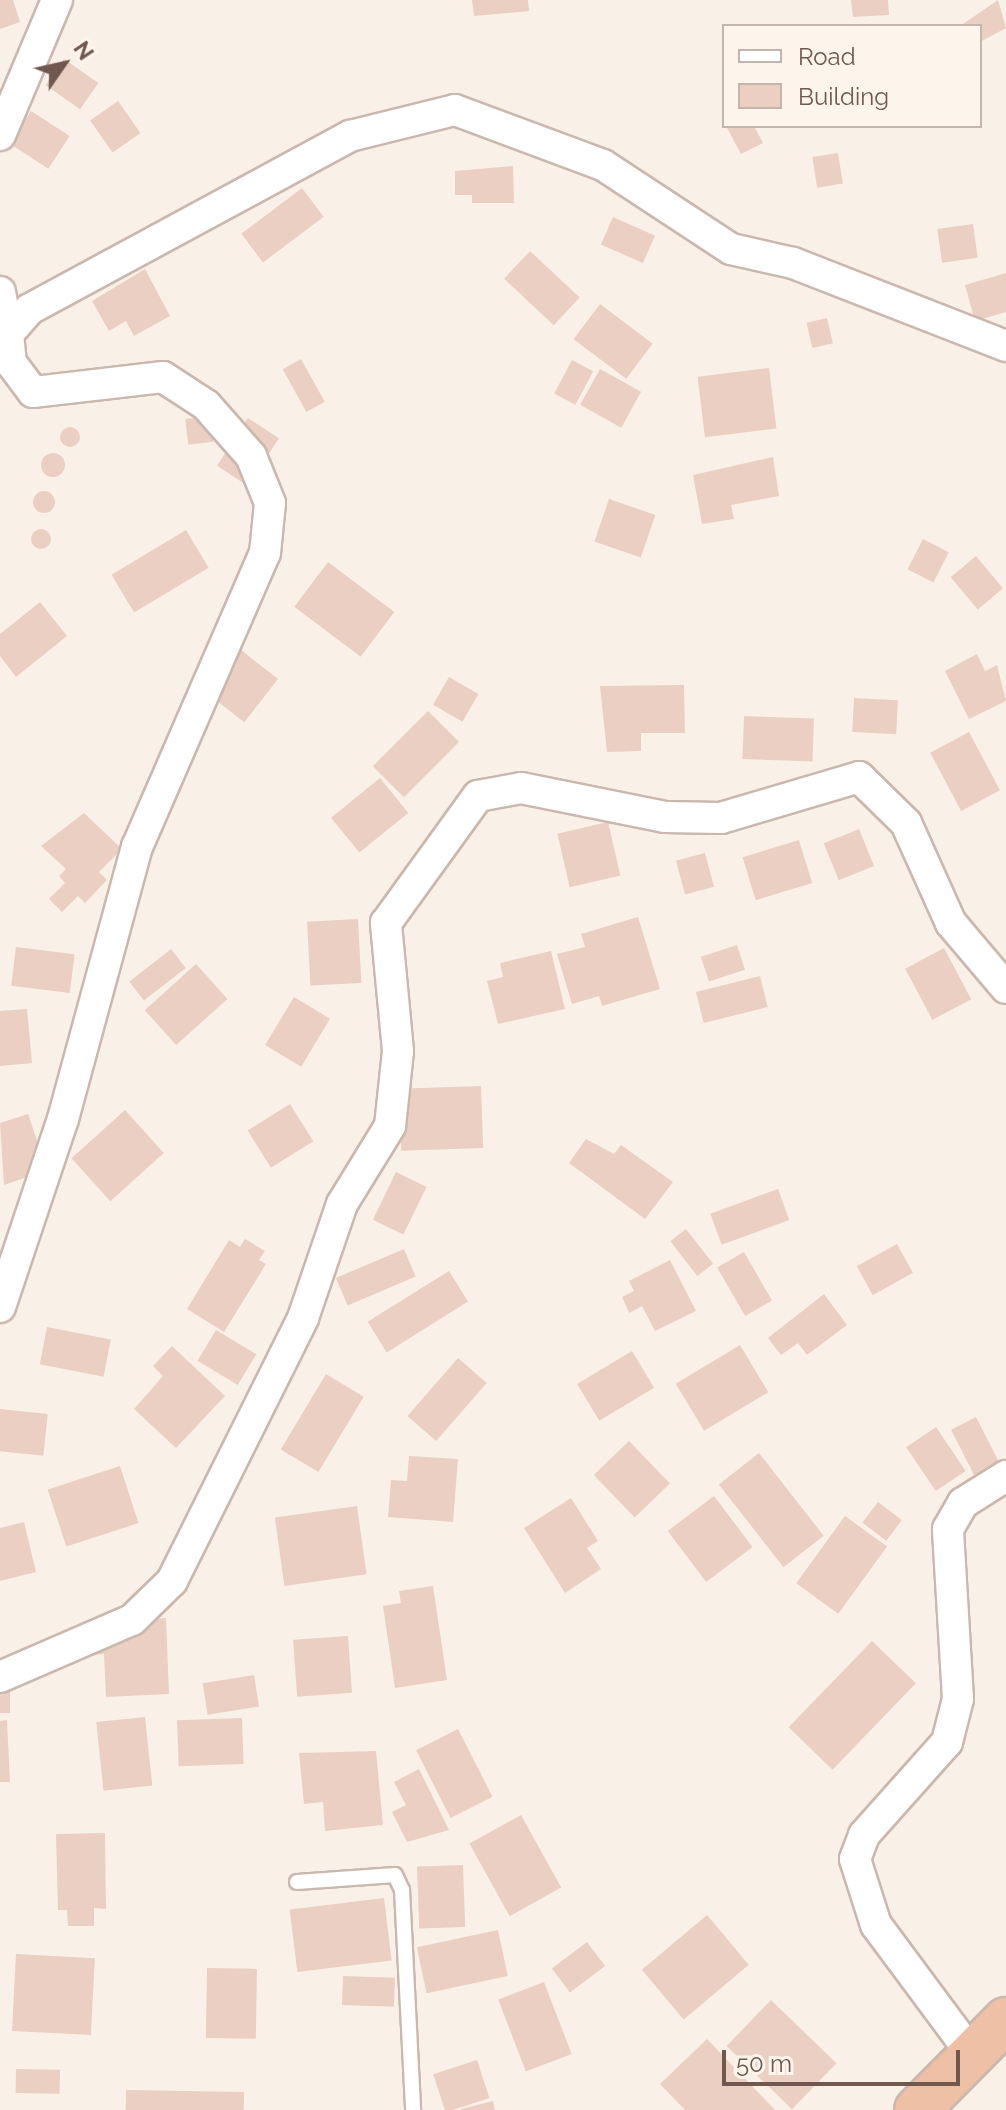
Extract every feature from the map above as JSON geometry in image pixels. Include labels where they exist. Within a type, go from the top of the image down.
[{"type":"highway","points":[[917,2110],[969,2050],[1006,2020]]},
{"type":"street","points":[[0,135],[57,0]]},
{"type":"street","points":[[8,334],[30,309],[350,136],[455,110],[603,165],[731,249],[793,263],[1006,346]]},
{"type":"street","points":[[0,292],[11,363],[33,392],[163,377],[206,405],[251,456],[270,503],[265,553],[137,847],[63,1119],[0,1307]]},
{"type":"street","points":[[0,1677],[132,1620],[172,1581],[303,1318],[342,1204],[390,1126],[398,1051],[386,923],[478,796],[521,788],[665,817],[721,818],[859,777],[906,823],[951,923],[1006,988]]},
{"type":"street","points":[[969,2050],[876,1925],[855,1859],[864,1835],[947,1742],[958,1699],[948,1529],[963,1503],[1006,1476]]},
{"type":"lane","points":[[297,1882],[395,1875],[402,1890],[413,2110]]},
{"type":"building","points":[[0,0],[13,0],[20,22],[0,29]]},
{"type":"building","points":[[472,0],[528,0],[529,11],[474,16]]},
{"type":"building","points":[[851,0],[888,0],[889,15],[853,17]]},
{"type":"building","points":[[998,0],[1006,28],[982,41],[982,24],[963,24]]},
{"type":"building","points":[[64,59],[98,83],[80,109],[46,85]]},
{"type":"building","points":[[118,101],[140,133],[113,152],[90,121]]},
{"type":"building","points":[[31,111],[70,136],[48,169],[10,144]]},
{"type":"building","points":[[727,128],[755,128],[763,143],[741,154]]},
{"type":"building","points":[[838,153],[843,184],[817,188],[812,157]]},
{"type":"building","points":[[513,166],[514,203],[472,203],[472,195],[455,195],[455,171]]},
{"type":"building","points":[[302,188],[324,217],[263,262],[241,234]]},
{"type":"building","points":[[613,217],[655,236],[643,263],[601,244]]},
{"type":"building","points":[[973,224],[978,258],[942,263],[937,229]]},
{"type":"building","points":[[530,251],[580,297],[554,325],[504,279]]},
{"type":"building","points":[[145,269],[170,316],[134,336],[126,321],[109,331],[92,301]]},
{"type":"building","points":[[1006,273],[1006,312],[975,321],[965,285]]},
{"type":"building","points":[[600,304],[653,344],[626,379],[574,339]]},
{"type":"building","points":[[827,318],[833,343],[812,348],[807,323]]},
{"type":"building","points":[[301,359],[325,402],[306,412],[283,369]]},
{"type":"building","points":[[572,360],[593,371],[575,405],[554,394]]},
{"type":"building","points":[[769,368],[776,429],[705,437],[698,377]]},
{"type":"building","points":[[600,369],[641,392],[621,428],[580,405]]},
{"type":"building","points":[[210,416],[213,442],[188,445],[185,419]]},
{"type":"building","points":[[248,418],[279,438],[248,486],[217,466]]},
{"type":"building","points":[[66,427],[74,427],[80,437],[74,447],[66,447],[60,441],[60,433]]},
{"type":"building","points":[[53,453],[61,457],[65,465],[61,473],[53,477],[45,473],[41,465],[45,457]]},
{"type":"building","points":[[773,457],[779,496],[731,505],[734,519],[702,524],[693,475]]},
{"type":"building","points":[[44,491],[52,494],[55,502],[52,510],[44,513],[36,510],[33,502],[36,494]]},
{"type":"building","points":[[609,499],[655,515],[641,558],[594,542]]},
{"type":"building","points":[[41,529],[48,532],[51,539],[48,546],[41,549],[34,546],[31,539],[34,532]]},
{"type":"building","points":[[186,530],[209,568],[134,613],[111,575]]},
{"type":"building","points":[[923,539],[949,552],[933,582],[908,569]]},
{"type":"building","points":[[976,556],[1003,588],[978,609],[951,577]]},
{"type":"building","points":[[328,562],[394,612],[361,657],[294,607]]},
{"type":"building","points":[[40,602],[67,636],[16,677],[0,656],[0,634]]},
{"type":"building","points":[[241,650],[278,679],[244,722],[207,693]]},
{"type":"building","points":[[977,654],[985,671],[997,665],[1006,701],[969,719],[945,671]]},
{"type":"building","points":[[449,677],[478,694],[462,722],[433,705]]},
{"type":"building","points":[[684,685],[685,733],[641,733],[641,751],[607,752],[600,686]]},
{"type":"building","points":[[854,698],[898,700],[896,734],[852,732]]},
{"type":"building","points":[[428,711],[459,742],[404,797],[373,766]]},
{"type":"building","points":[[744,716],[814,718],[812,761],[742,759]]},
{"type":"building","points":[[969,732],[1000,790],[961,811],[930,753]]},
{"type":"building","points":[[380,778],[408,813],[359,853],[331,818]]},
{"type":"building","points":[[84,813],[122,849],[99,872],[107,880],[85,903],[78,896],[62,912],[49,899],[65,883],[59,876],[66,869],[41,846]]},
{"type":"building","points":[[608,822],[620,876],[570,887],[557,834]]},
{"type":"building","points":[[859,829],[874,866],[839,880],[824,843]]},
{"type":"building","points":[[799,840],[812,883],[756,900],[743,857]]},
{"type":"building","points":[[705,853],[714,887],[685,895],[676,861]]},
{"type":"building","points":[[638,917],[660,989],[602,1006],[599,996],[572,1004],[557,954],[585,947],[581,934]]},
{"type":"building","points":[[358,919],[361,983],[310,986],[307,922]]},
{"type":"building","points":[[737,945],[745,970],[709,981],[701,957]]},
{"type":"building","points":[[16,947],[75,954],[70,993],[11,986]]},
{"type":"building","points":[[944,948],[971,999],[932,1020],[905,969]]},
{"type":"building","points":[[171,949],[186,968],[144,1001],[129,982]]},
{"type":"building","points":[[551,951],[565,1009],[498,1024],[487,981],[503,977],[500,963]]},
{"type":"building","points":[[196,964],[227,999],[176,1045],[145,1010]]},
{"type":"building","points":[[760,976],[768,1007],[704,1023],[696,992]]},
{"type":"building","points":[[294,997],[330,1019],[301,1067],[265,1045]]},
{"type":"building","points":[[27,1009],[32,1063],[0,1066],[0,1011]]},
{"type":"building","points":[[481,1086],[483,1148],[401,1151],[399,1089]]},
{"type":"building","points":[[290,1104],[313,1141],[271,1168],[248,1130]]},
{"type":"building","points":[[125,1110],[164,1153],[110,1201],[71,1158]]},
{"type":"building","points":[[28,1114],[47,1170],[4,1185],[0,1123]]},
{"type":"building","points":[[586,1139],[614,1154],[621,1145],[673,1182],[645,1219],[569,1163]]},
{"type":"building","points":[[396,1172],[427,1187],[403,1235],[373,1220]]},
{"type":"building","points":[[778,1189],[789,1220],[722,1245],[710,1214]]},
{"type":"building","points":[[686,1229],[713,1264],[697,1276],[670,1241]]},
{"type":"building","points":[[245,1239],[265,1251],[259,1260],[266,1264],[224,1332],[187,1309],[229,1240],[240,1247]]},
{"type":"building","points":[[897,1244],[913,1273],[873,1295],[857,1266]]},
{"type":"building","points":[[404,1249],[416,1277],[348,1306],[336,1278]]},
{"type":"building","points":[[744,1252],[772,1300],[745,1316],[717,1268]]},
{"type":"building","points":[[670,1260],[696,1311],[655,1331],[642,1306],[629,1313],[622,1297],[634,1291],[629,1281]]},
{"type":"building","points":[[449,1271],[468,1302],[387,1352],[368,1322]]},
{"type":"building","points":[[824,1294],[847,1325],[807,1355],[798,1343],[781,1355],[768,1338]]},
{"type":"building","points":[[47,1327],[111,1339],[104,1377],[40,1364]]},
{"type":"building","points":[[216,1330],[256,1354],[238,1385],[197,1361]]},
{"type":"building","points":[[740,1345],[768,1392],[704,1431],[676,1384]]},
{"type":"building","points":[[172,1346],[225,1396],[176,1448],[134,1409],[163,1376],[153,1366]]},
{"type":"building","points":[[632,1351],[654,1388],[599,1421],[577,1384]]},
{"type":"building","points":[[458,1358],[487,1383],[436,1441],[407,1416]]},
{"type":"building","points":[[326,1374],[364,1397],[318,1472],[281,1449]]},
{"type":"building","points":[[0,1409],[48,1414],[43,1456],[0,1451]]},
{"type":"building","points":[[976,1417],[999,1462],[974,1475],[951,1430]]},
{"type":"building","points":[[936,1427],[966,1471],[936,1491],[906,1447]]},
{"type":"building","points":[[629,1441],[670,1483],[635,1517],[594,1475]]},
{"type":"building","points":[[759,1453],[824,1536],[783,1567],[719,1484]]},
{"type":"building","points":[[409,1456],[458,1459],[453,1522],[388,1517],[391,1480],[407,1481]]},
{"type":"building","points":[[120,1466],[139,1523],[66,1547],[48,1489]]},
{"type":"building","points":[[714,1496],[753,1547],[706,1582],[668,1531]]},
{"type":"building","points":[[571,1498],[598,1541],[587,1548],[601,1569],[565,1593],[524,1528]]},
{"type":"building","points":[[878,1502],[902,1520],[886,1541],[862,1523]]},
{"type":"building","points":[[357,1506],[367,1574],[284,1586],[275,1518]]},
{"type":"building","points":[[845,1516],[887,1547],[838,1614],[796,1583]]},
{"type":"building","points":[[24,1522],[36,1572],[0,1581],[0,1528]]},
{"type":"building","points":[[433,1586],[447,1680],[395,1688],[383,1606],[401,1603],[399,1591]]},
{"type":"building","points":[[166,1618],[169,1694],[106,1697],[104,1654],[85,1655],[102,1622]]},
{"type":"building","points":[[348,1636],[352,1693],[297,1697],[293,1640]]},
{"type":"building","points":[[872,1641],[916,1683],[833,1770],[789,1727]]},
{"type":"building","points":[[0,1660],[10,1660],[10,1713],[0,1713]]},
{"type":"building","points":[[254,1675],[259,1707],[208,1715],[203,1683]]},
{"type":"building","points":[[145,1717],[152,1786],[103,1791],[96,1722]]},
{"type":"building","points":[[242,1718],[244,1764],[179,1766],[177,1720]]},
{"type":"building","points":[[7,1720],[10,1782],[0,1782],[0,1721]]},
{"type":"building","points":[[458,1729],[493,1797],[451,1818],[416,1750]]},
{"type":"building","points":[[376,1751],[383,1825],[325,1831],[323,1802],[304,1804],[299,1753]]},
{"type":"building","points":[[419,1769],[449,1830],[407,1842],[392,1812],[406,1805],[394,1782]]},
{"type":"building","points":[[521,1815],[561,1888],[510,1916],[469,1844]]},
{"type":"building","points":[[105,1833],[106,1909],[94,1908],[94,1926],[68,1926],[67,1910],[58,1910],[56,1834]]},
{"type":"building","points":[[463,1865],[465,1927],[419,1929],[417,1867]]},
{"type":"building","points":[[384,1898],[392,1961],[297,1972],[290,1910]]},
{"type":"building","points":[[707,1915],[749,1965],[684,2019],[642,1970]]},
{"type":"building","points":[[498,1930],[508,1976],[427,1993],[417,1947]]},
{"type":"building","points":[[587,1942],[605,1966],[570,1992],[552,1968]]},
{"type":"building","points":[[16,1954],[95,1958],[91,2035],[12,2031]]},
{"type":"building","points":[[207,1968],[257,1969],[256,2039],[206,2038]]},
{"type":"building","points":[[343,1976],[395,1978],[394,2007],[342,2005]]},
{"type":"building","points":[[544,1982],[572,2054],[526,2071],[498,2000]]},
{"type":"building","points":[[771,2000],[836,2063],[792,2109],[727,2046]]},
{"type":"building","points":[[707,2039],[775,2110],[685,2110],[660,2084]]},
{"type":"building","points":[[477,2060],[489,2098],[445,2110],[433,2074]]},
{"type":"building","points":[[16,2069],[60,2070],[60,2094],[16,2093]]},
{"type":"building","points":[[126,2090],[244,2092],[244,2110],[126,2110]]},
{"type":"building","points":[[493,2101],[495,2110],[461,2110],[461,2109]]}]
